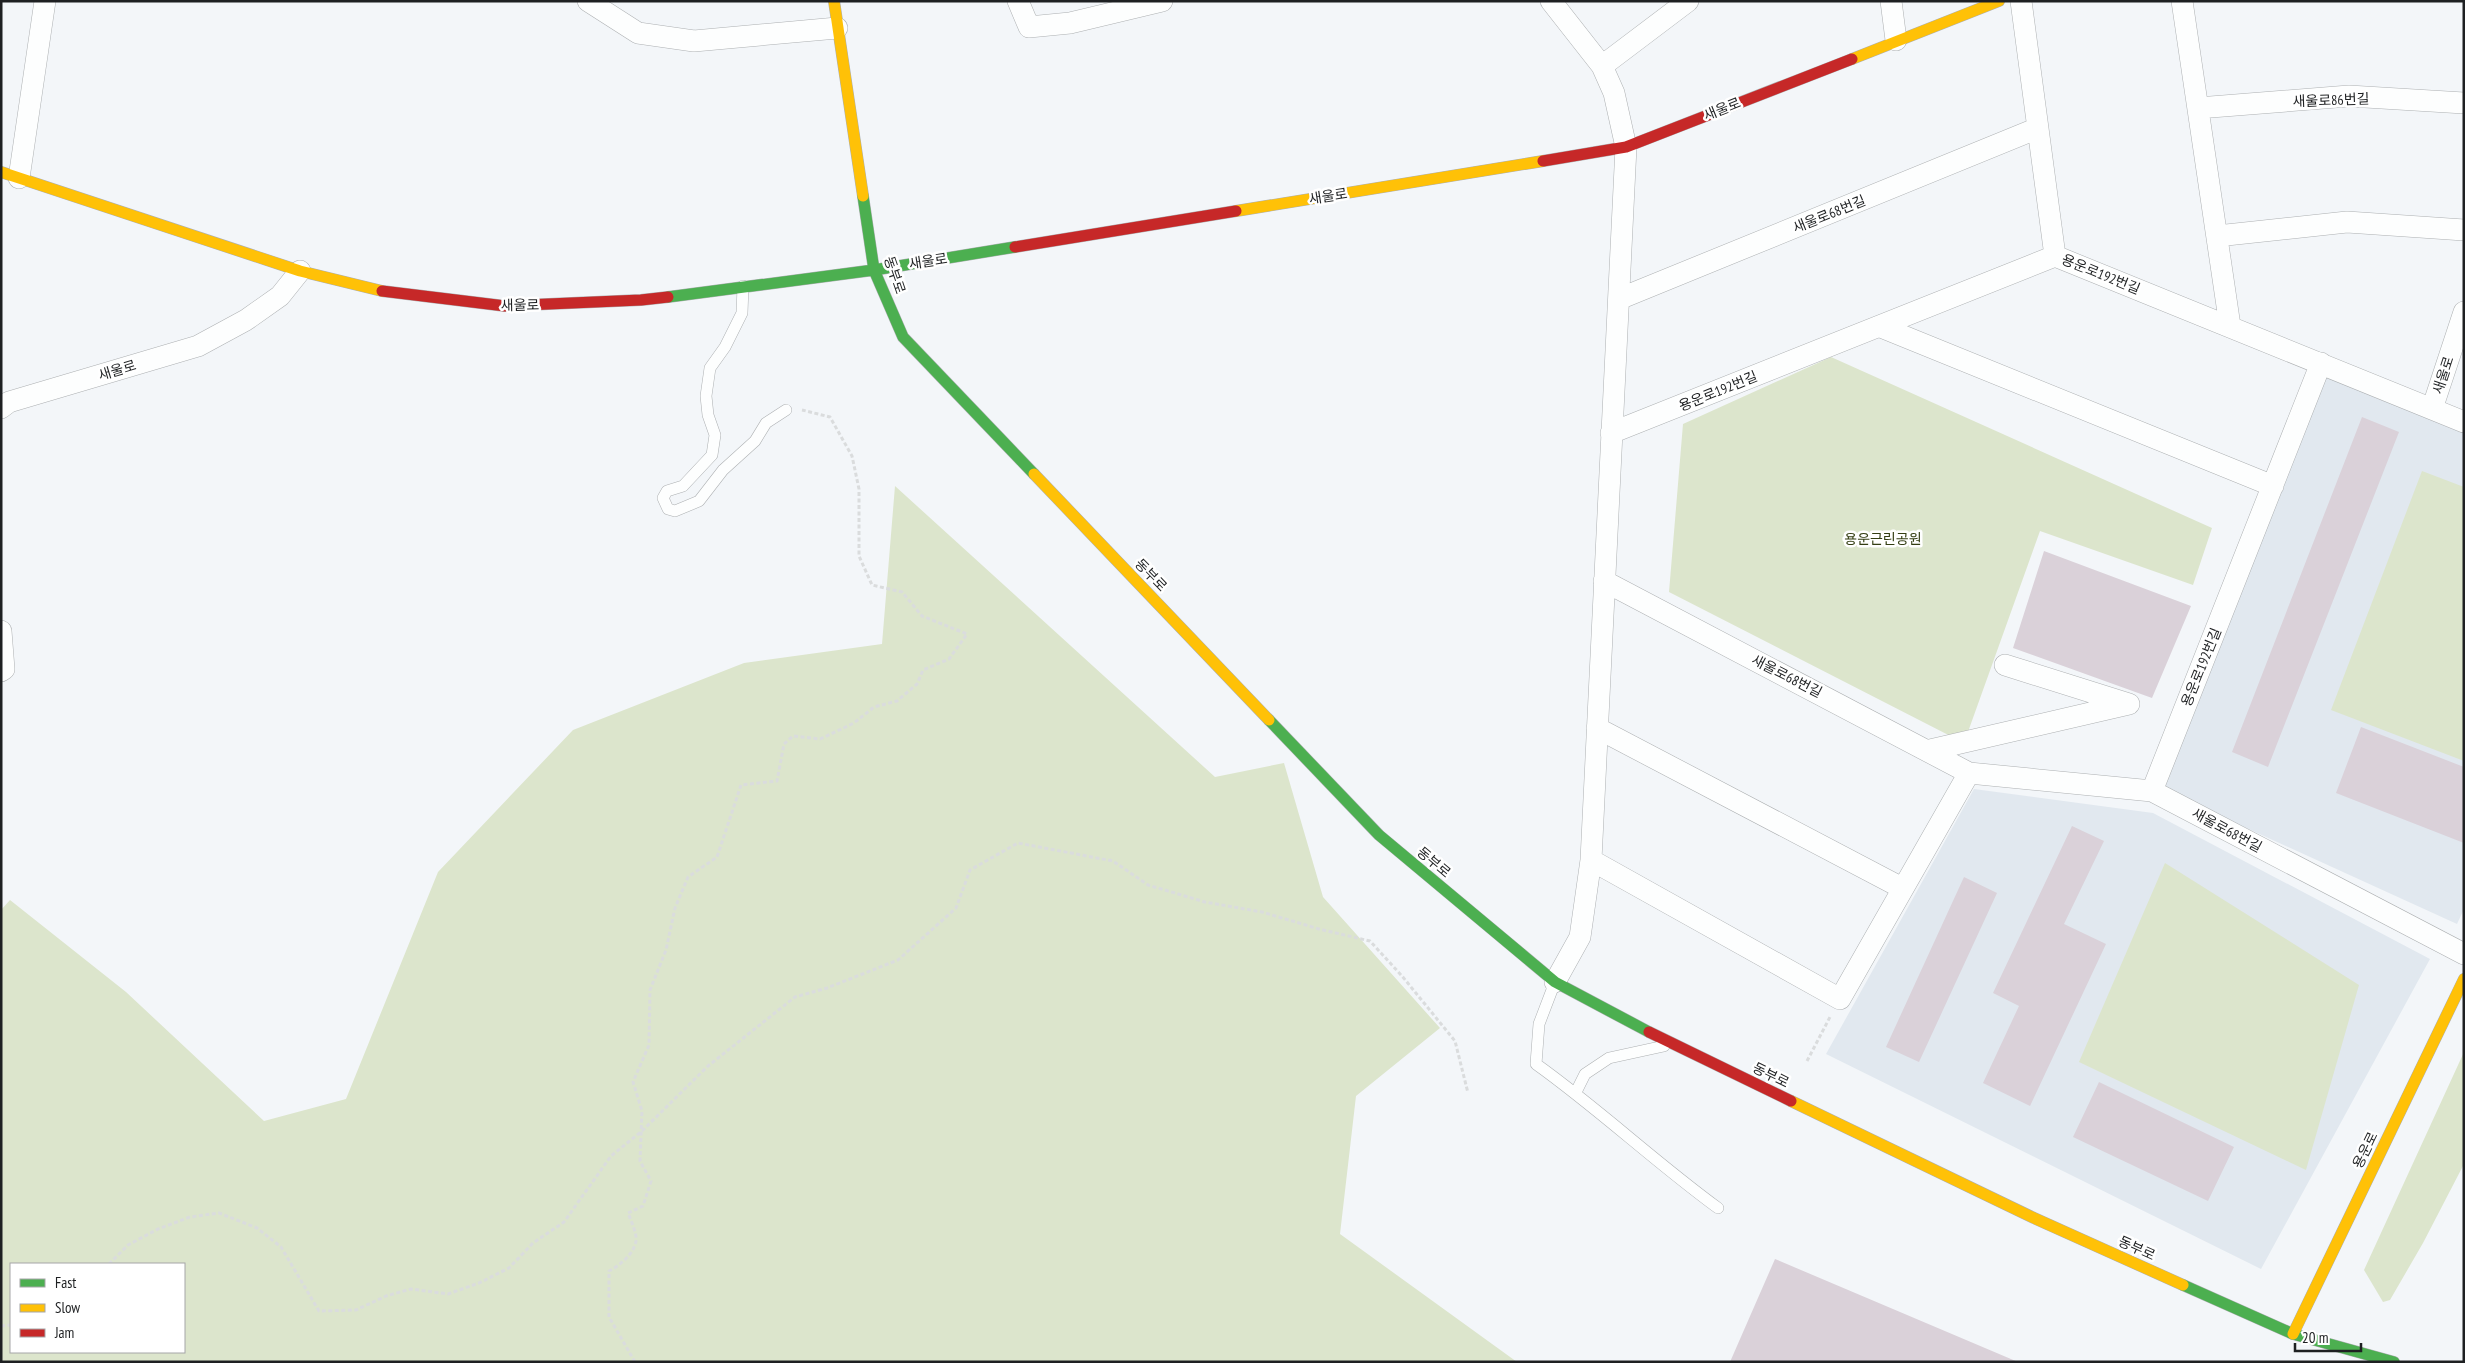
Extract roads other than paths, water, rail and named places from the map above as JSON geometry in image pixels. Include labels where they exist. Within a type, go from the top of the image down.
[{"type":"main road","name":"동부로","points":[[834,1],[874,270],[903,337],[1379,834],[1554,982],[1672,1044],[2034,1218],[2293,1334],[2349,1356],[2394,1362]]},
{"type":"main road","name":"새울로","points":[[10,175],[300,271],[391,293],[505,306],[641,300],[874,270],[1626,147],[1999,1]]},
{"type":"main road","name":"용운로","points":[[2293,1334],[2464,979]]},
{"type":"street","points":[[10,175],[45,1]]},
{"type":"street","points":[[588,1],[638,33],[694,41],[837,28]]},
{"type":"street","points":[[1018,1],[1029,27],[1070,23],[1162,1]]},
{"type":"street","points":[[1551,1],[1602,66],[1614,94],[1626,147],[1591,860],[1580,937],[1554,982]]},
{"type":"street","points":[[1602,66],[1688,1]]},
{"type":"street","points":[[1891,1],[1896,40]]},
{"type":"street","points":[[2021,1],[2055,256]]},
{"type":"street","points":[[2182,1],[2230,326]]},
{"type":"street","name":"새울로86번길","points":[[2198,108],[2349,96],[2464,104]]},
{"type":"street","name":"새울로68번길","points":[[1619,299],[2038,128]]},
{"type":"street","points":[[2217,236],[2347,222],[2464,230]]},
{"type":"street","name":"용운로192번길","points":[[1611,433],[1881,327],[2055,256],[2464,422]]},
{"type":"street","name":"새울로","points":[[1,408],[9,402],[198,346],[246,320],[280,296],[300,271]]},
{"type":"street","name":"새울로","points":[[2432,409],[2464,312]]},
{"type":"street","points":[[1881,327],[2273,486]]},
{"type":"street","name":"용운로192번길","points":[[2152,791],[2321,363]]},
{"type":"street","name":"새울로68번길","points":[[1604,582],[1930,750],[1969,773],[2152,791],[2464,954]]},
{"type":"street","points":[[1,631],[4,669],[1,670]]},
{"type":"street","points":[[1930,750],[2129,704],[2005,665]]},
{"type":"street","points":[[1597,728],[1902,888]]},
{"type":"street","points":[[1591,860],[1840,999],[1969,773]]},
{"type":"lane","points":[[743,286],[742,313],[725,347],[710,368],[706,396],[708,415],[715,435],[712,455],[683,486],[667,491],[663,498],[668,509],[676,511],[699,501],[723,470],[755,440],[766,423],[786,410]]},
{"type":"lane","points":[[1554,982],[1539,1024],[1536,1064],[1576,1092],[1678,1179],[1718,1208]]},
{"type":"lane","points":[[1576,1092],[1585,1074],[1609,1058],[1672,1044]]},
{"type":"park label","name":"용운근린공원","points":[[1883,539]]}]
